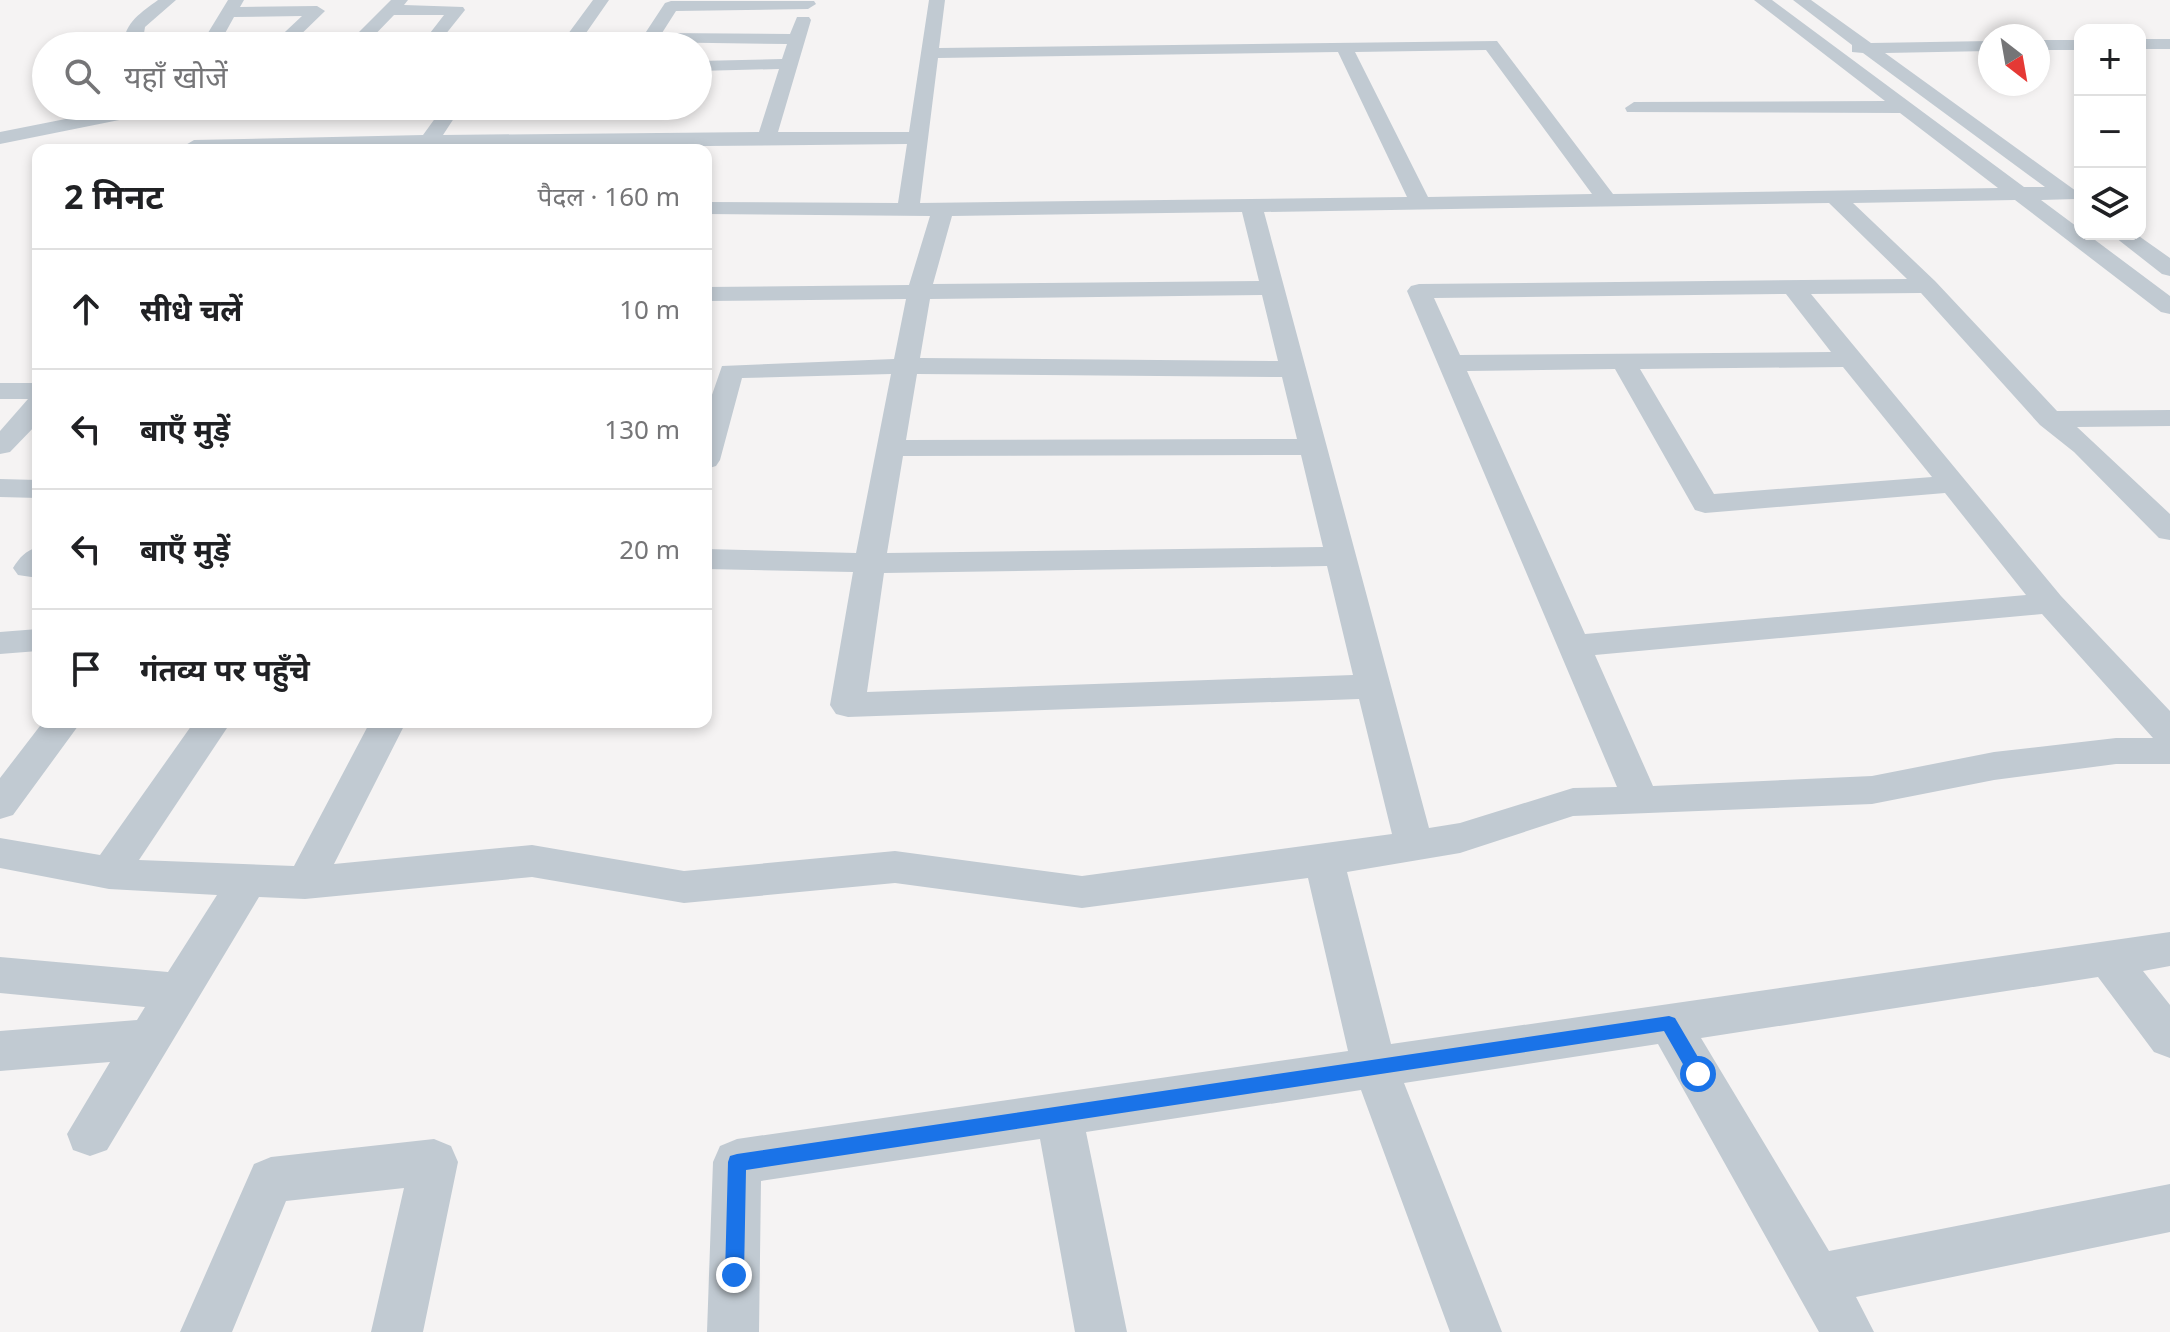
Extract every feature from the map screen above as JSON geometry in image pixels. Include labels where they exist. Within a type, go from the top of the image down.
[{"type":"street","points":[[134,32],[138,23],[168,0]]},
{"type":"street","points":[[578,32],[601,0]]},
{"type":"street","points":[[908,210],[937,0]]},
{"type":"street","points":[[1762,0],[2170,307]]},
{"type":"street","points":[[1801,0],[2073,198]]},
{"type":"street","points":[[654,32],[671,6],[808,2],[767,138]]},
{"type":"street","points":[[368,32],[395,5],[457,10],[439,32]]},
{"type":"street","points":[[217,32],[232,6],[317,11],[294,32]]},
{"type":"street","points":[[712,38],[797,39]]},
{"type":"street","points":[[2146,44],[2170,44]]},
{"type":"street","points":[[929,53],[1491,45],[1608,201]]},
{"type":"street","points":[[2050,45],[2074,45]]},
{"type":"street","points":[[2146,45],[2170,56]]},
{"type":"street","points":[[1826,48],[1978,46]]},
{"type":"street","points":[[1344,47],[1421,204]]},
{"type":"street","points":[[712,66],[789,64]]},
{"type":"street","points":[[1634,108],[1904,107]]},
{"type":"street","points":[[0,138],[104,120]]},
{"type":"street","points":[[429,141],[443,120]]},
{"type":"street","points":[[192,143],[918,138]]},
{"type":"street","points":[[712,208],[943,210],[2018,192],[2073,198]]},
{"type":"street","points":[[1835,197],[1927,286],[2050,419],[2084,446],[2170,531]]},
{"type":"street","points":[[1251,205],[1414,846]]},
{"type":"street","points":[[943,210],[919,292],[848,705],[1374,686]]},
{"type":"street","points":[[2130,240],[2170,269]]},
{"type":"street","points":[[1641,800],[1419,291],[1927,286]]},
{"type":"street","points":[[1792,287],[2050,603],[2170,734]]},
{"type":"street","points":[[712,294],[1271,288]]},
{"type":"street","points":[[1451,363],[1850,359]]},
{"type":"street","points":[[1623,361],[1705,504],[1953,484]]},
{"type":"street","points":[[712,439],[731,371],[906,366],[1293,369]]},
{"type":"street","points":[[0,391],[32,391]]},
{"type":"street","points":[[0,446],[32,412]]},
{"type":"street","points":[[2050,419],[2170,418]]},
{"type":"street","points":[[891,448],[1312,447]]},
{"type":"street","points":[[0,488],[32,489]]},
{"type":"street","points":[[712,559],[870,563],[1340,556]]},
{"type":"street","points":[[1574,646],[2050,603]]},
{"type":"street","points":[[0,643],[32,640]]},
{"type":"street","points":[[0,805],[58,728]]},
{"type":"street","points":[[109,873],[209,728]]},
{"type":"street","points":[[305,883],[385,728]]},
{"type":"street","points":[[0,853],[109,873],[305,883],[532,861],[684,887],[895,867],[1082,892],[1324,860],[1460,838],[1573,802],[1872,790],[1994,766],[2116,751],[2170,751]]},
{"type":"street","points":[[1324,860],[1375,1068],[1476,1332]]},
{"type":"street","points":[[90,1134],[146,1039],[248,880]]},
{"type":"street","points":[[733,1332],[737,1162],[2170,949]]},
{"type":"street","points":[[2108,958],[2170,1038]]},
{"type":"street","points":[[0,975],[177,991]]},
{"type":"street","points":[[1669,1023],[1848,1332]]},
{"type":"street","points":[[0,1051],[146,1039]]},
{"type":"street","points":[[1059,1114],[1101,1332]]},
{"type":"street","points":[[206,1332],[271,1180],[434,1162],[397,1332]]},
{"type":"street","points":[[1818,1279],[2170,1208]]},
{"type":"route","points":[[734,1275],[737,1162],[1669,1023],[1698,1074]]}]
